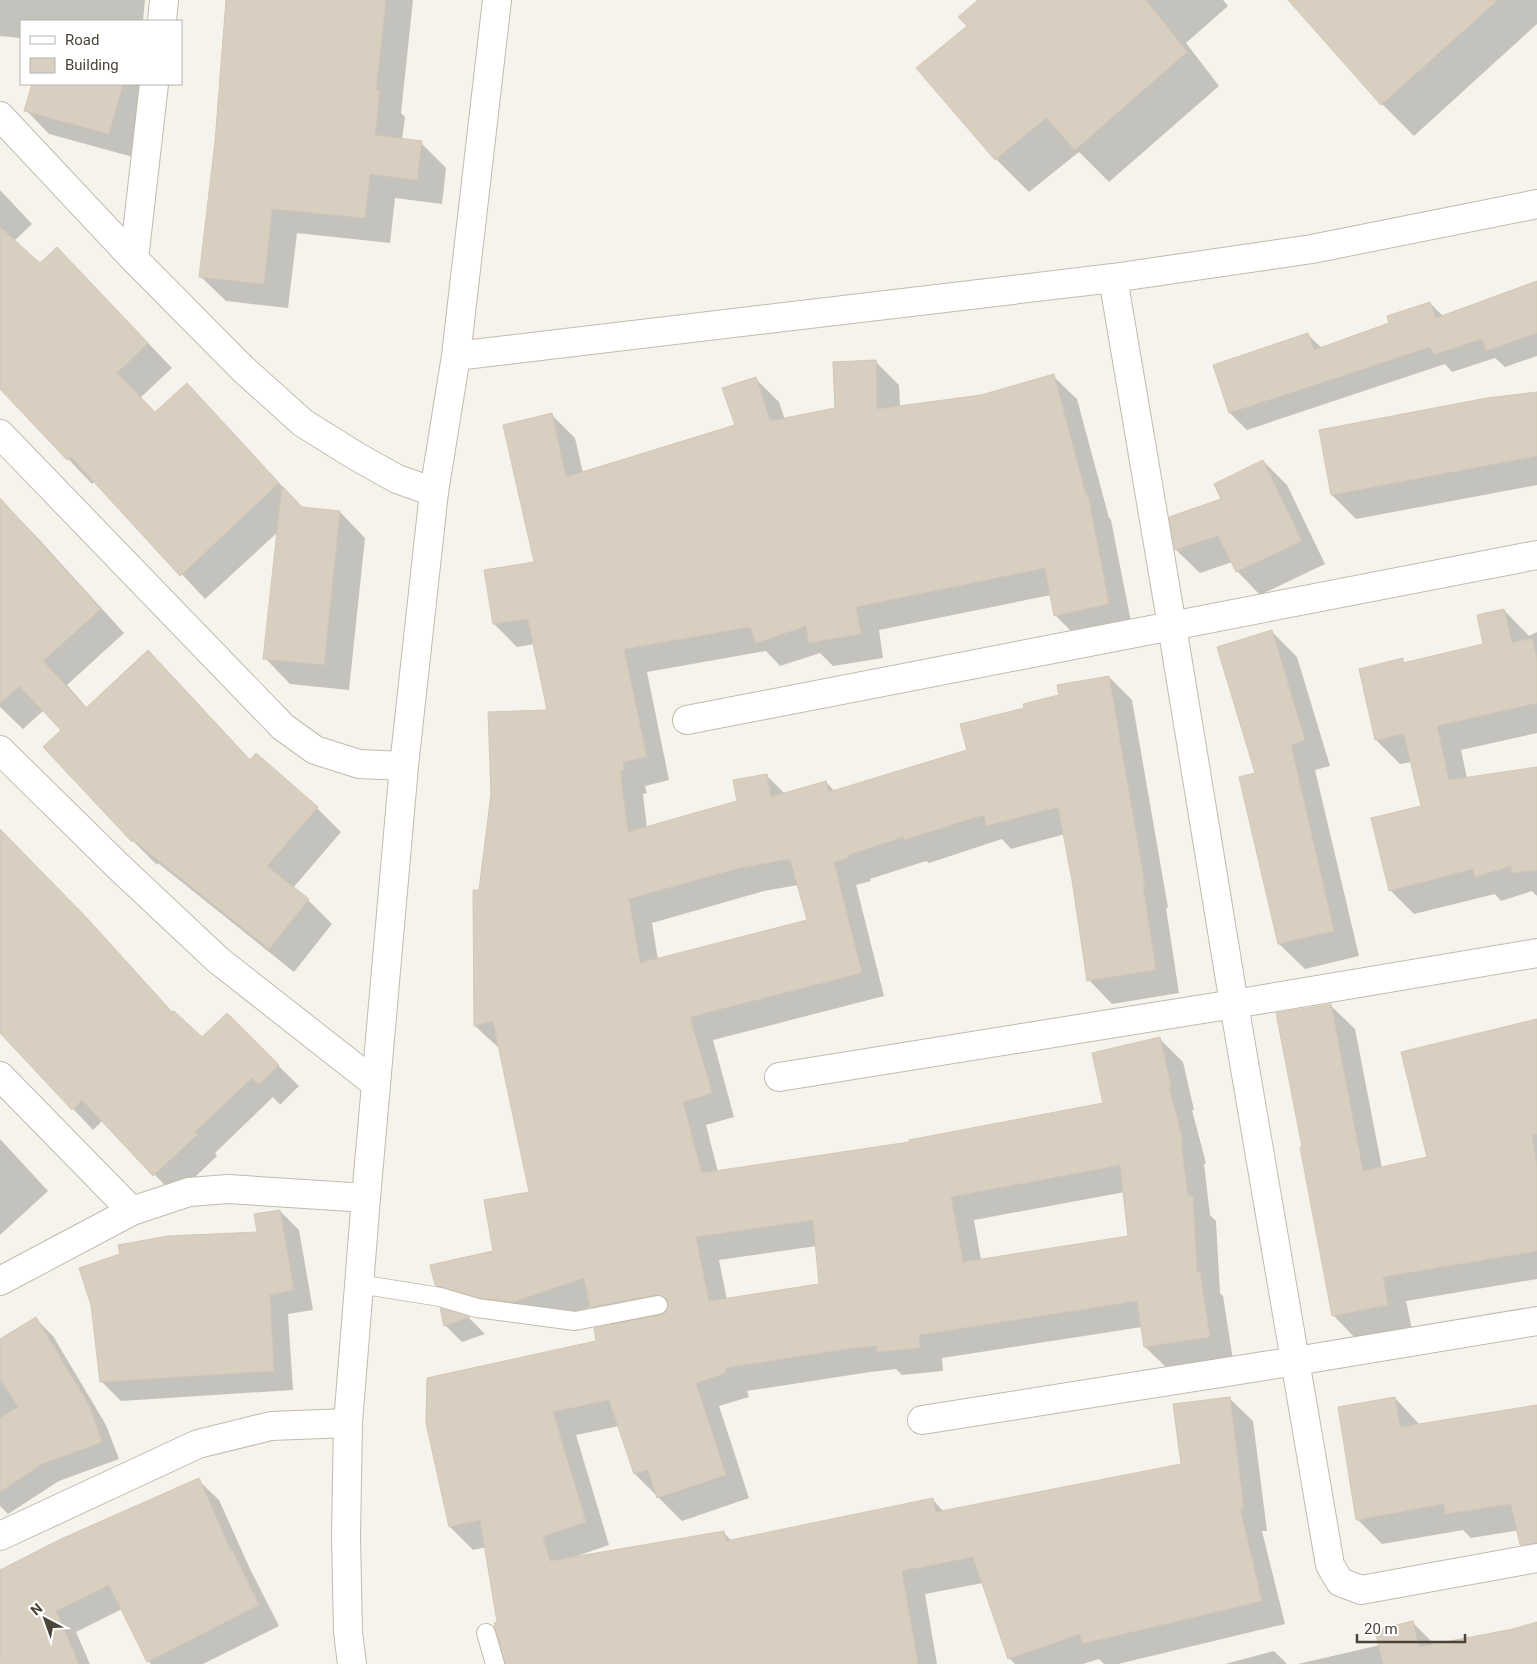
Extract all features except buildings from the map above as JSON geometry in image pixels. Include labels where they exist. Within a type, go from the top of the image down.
[{"type":"street","points":[[162,20],[164,0]]},
{"type":"street","points":[[352,1664],[348,1632],[346,1545],[348,1423],[366,1198],[404,766],[434,492],[456,356],[497,0]]},
{"type":"street","points":[[134,259],[154,85]]},
{"type":"street","points":[[0,116],[134,259],[243,370],[303,423],[397,479],[434,492]]},
{"type":"street","points":[[456,356],[1112,278],[1312,249],[1537,204]]},
{"type":"street","points":[[1112,278],[1330,1565],[1340,1582],[1361,1590],[1537,1558]]},
{"type":"street","points":[[0,434],[283,727],[315,750],[333,756],[359,764],[404,766]]},
{"type":"street","points":[[687,720],[1537,555]]},
{"type":"street","points":[[0,750],[120,868],[218,960],[376,1084]]},
{"type":"street","points":[[779,1077],[1537,953]]},
{"type":"street","points":[[0,1076],[132,1211]]},
{"type":"street","points":[[0,1281],[132,1211],[189,1192],[228,1189],[366,1198]]},
{"type":"street","points":[[922,1420],[1296,1361],[1537,1320]]},
{"type":"street","points":[[0,1536],[198,1444],[271,1426],[348,1423]]},
{"type":"lane","points":[[359,1284],[440,1297],[477,1308],[575,1321],[658,1305]]},
{"type":"lane","points":[[486,1633],[495,1664]]}]
